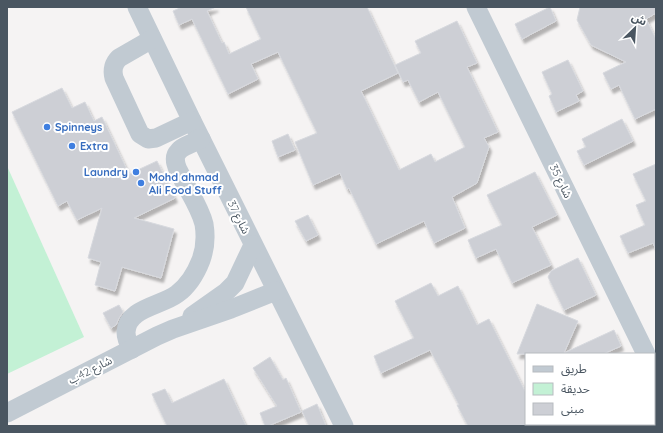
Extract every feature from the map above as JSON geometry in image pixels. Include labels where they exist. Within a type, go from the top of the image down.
[{"type":"street","name":"شارع 37","points":[[137,7],[253,245],[344,426]]},
{"type":"street","name":"شارع 35","points":[[476,7],[646,353]]},
{"type":"street","points":[[152,39],[119,58],[113,67],[114,78],[140,134],[148,139],[156,138],[192,121]]},
{"type":"street","points":[[132,349],[127,338],[126,331],[130,320],[138,313],[178,294],[193,278],[202,258],[205,247],[204,224],[177,168],[175,158],[181,149],[201,139]]},
{"type":"street","name":"شارع 42ب","points":[[173,329],[226,292],[235,283],[253,245]]},
{"type":"street","name":"شارع 42ب","points":[[7,413],[173,329],[231,309],[276,291]]},
{"type":"green space","points":[[7,166],[84,337],[7,374]]},
{"type":"building","points":[[182,7],[216,7],[207,11],[222,43],[224,42],[229,54],[261,39],[246,7],[367,7],[398,73],[361,91],[399,170],[431,154],[435,162],[465,147],[438,92],[419,102],[408,80],[403,82],[395,65],[421,53],[415,41],[457,21],[477,63],[467,67],[498,132],[484,138],[489,147],[477,183],[452,197],[465,228],[434,243],[424,221],[376,244],[349,188],[347,189],[340,173],[313,185],[295,142],[317,133],[278,52],[251,64],[258,79],[228,94],[192,19],[179,25],[173,11]]},
{"type":"building","points":[[550,7],[556,21],[522,39],[515,24]]},
{"type":"building","points":[[580,7],[656,7],[656,13],[646,19],[656,39],[656,109],[635,119],[619,85],[611,89],[603,73],[626,62],[591,45],[577,20]]},
{"type":"building","points":[[568,60],[583,91],[576,95],[579,101],[556,112],[549,96],[552,94],[542,72]]},
{"type":"building","points":[[62,88],[72,108],[85,102],[94,121],[102,117],[129,174],[157,161],[175,198],[134,218],[174,229],[161,278],[122,267],[115,291],[95,285],[101,262],[88,258],[102,208],[77,220],[67,201],[58,206],[12,112]]},
{"type":"building","points":[[622,119],[633,141],[584,165],[577,151],[586,147],[582,139]]},
{"type":"building","points":[[288,134],[295,150],[278,157],[272,141]]},
{"type":"building","points":[[656,164],[656,250],[653,243],[628,253],[620,236],[645,225],[636,205],[646,201],[633,174]]},
{"type":"building","points":[[535,172],[557,215],[532,227],[551,265],[512,283],[496,249],[476,258],[468,240],[502,225],[487,195]]},
{"type":"building","points":[[308,215],[318,235],[306,241],[295,221]]},
{"type":"building","points":[[578,258],[596,295],[564,310],[548,277],[551,271]]},
{"type":"building","points":[[431,283],[438,296],[458,286],[477,325],[489,319],[525,391],[526,426],[468,426],[457,405],[459,405],[430,350],[381,373],[374,356],[414,338],[395,301]]},
{"type":"building","points":[[537,304],[578,321],[564,353],[517,354]]},
{"type":"building","points":[[119,305],[123,312],[116,325],[111,328],[103,313]]},
{"type":"building","points":[[614,330],[621,346],[605,353],[564,353]]},
{"type":"building","points":[[270,357],[283,380],[286,378],[301,412],[265,426],[260,413],[277,406],[253,368]]},
{"type":"building","points":[[224,379],[246,426],[167,426],[152,394],[165,389],[172,403]]},
{"type":"building","points":[[317,404],[326,426],[309,426],[302,411]]},
{"type":"place","name":"Spinneys","points":[[47,127]]},
{"type":"place","name":"Extra","points":[[72,146]]},
{"type":"place","name":"Laundry","points":[[136,172]]},
{"type":"place","name":"Mohd ahmad Ali Food Stuff","points":[[141,183]]}]
